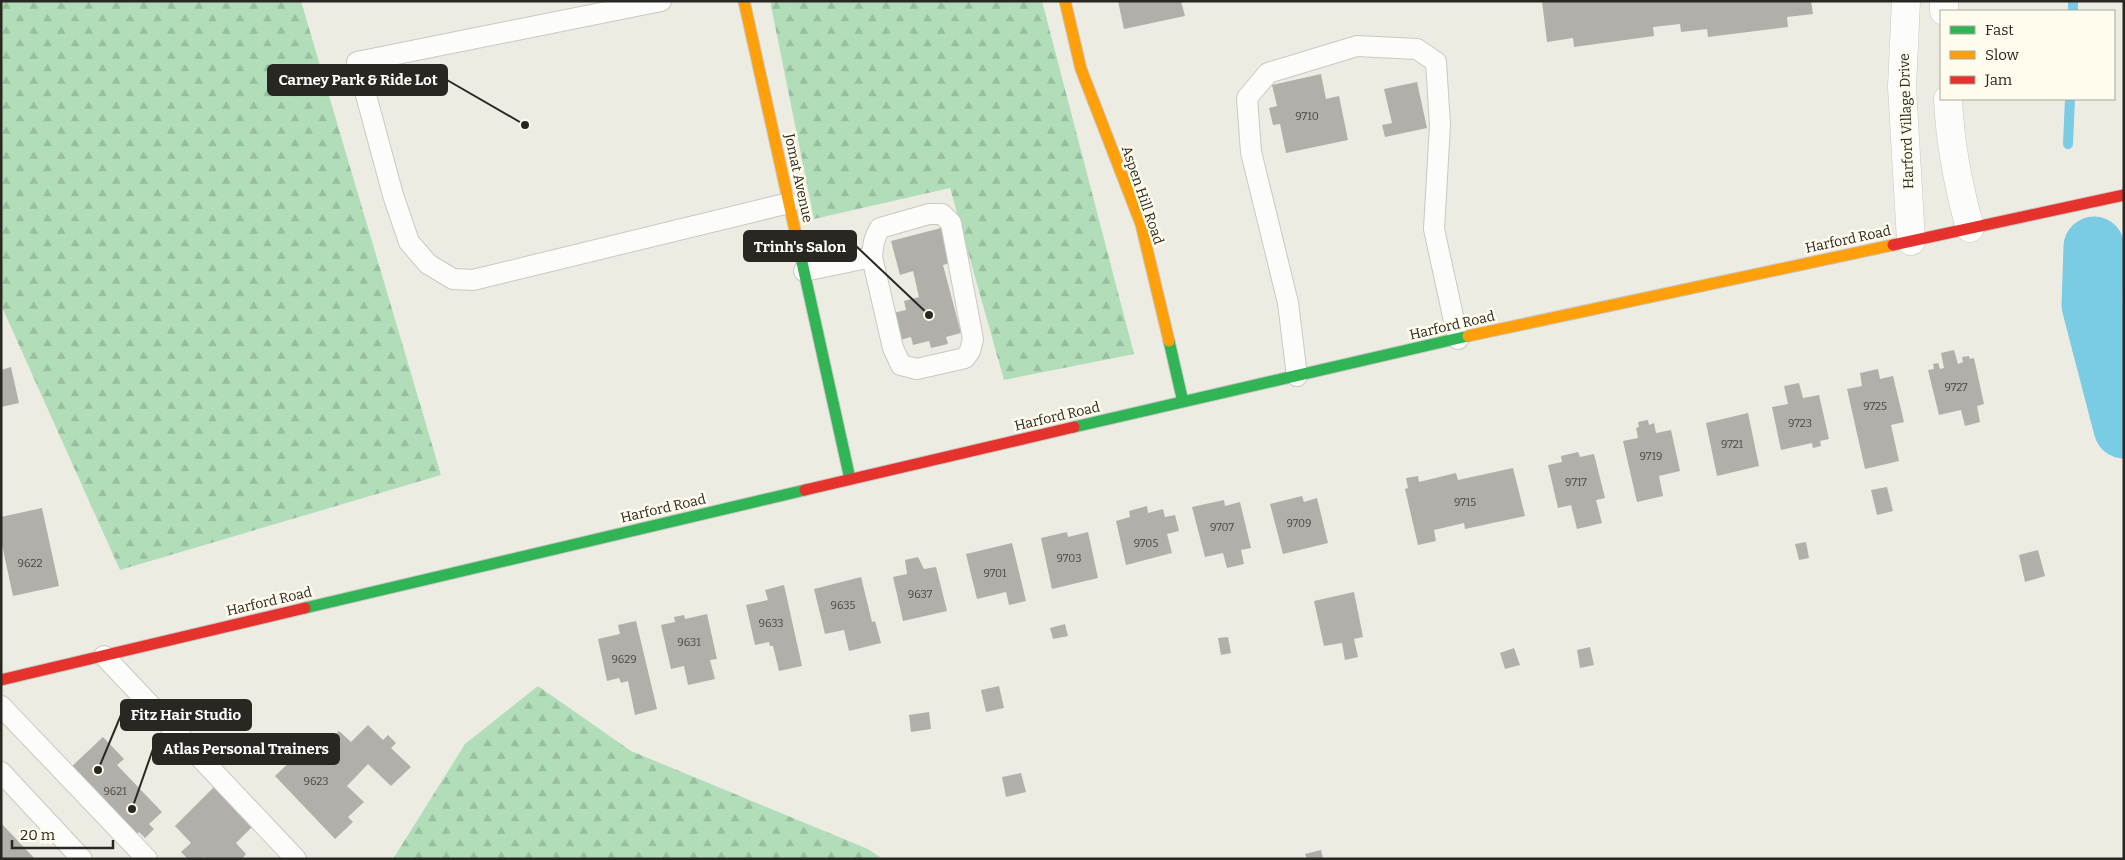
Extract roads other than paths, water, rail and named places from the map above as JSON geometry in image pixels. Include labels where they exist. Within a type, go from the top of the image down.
[{"type":"main road","name":"Jomat Avenue","points":[[744,1],[850,479]]},
{"type":"main road","name":"Aspen Hill Road","points":[[1065,1],[1081,69],[1141,224],[1183,402]]},
{"type":"main road","name":"Harford Road","points":[[1,680],[850,479],[1458,339],[2124,196]]},
{"type":"street","name":"Harford Village Drive","points":[[1906,1],[1902,87],[1911,241]]},
{"type":"street","points":[[1948,100],[1949,130],[1957,183],[1970,228]]},
{"type":"lane","points":[[662,1],[358,62],[393,194],[409,242],[428,264],[453,279],[473,280],[789,203]]},
{"type":"lane","points":[[1297,376],[1288,303],[1251,152],[1247,98],[1268,73],[1356,46],[1417,49],[1436,62],[1440,125],[1434,229],[1458,339]]},
{"type":"lane","points":[[929,214],[942,214],[951,222],[973,339],[970,351],[964,358],[917,369],[902,365],[893,348],[872,257],[874,236],[880,228],[929,214]]},
{"type":"lane","points":[[804,271],[872,257]]},
{"type":"lane","points":[[104,656],[296,859]]},
{"type":"lane","points":[[1,706],[147,859]]},
{"type":"lane","points":[[1,772],[82,859]]},
{"type":"waterway","points":[[2073,1],[2073,10]]},
{"type":"waterway","points":[[2068,144],[2070,100]]},
{"type":"waterway","points":[[2094,247],[2092,305],[2124,428]]},
{"type":"place","name":"Carney Park & Ride Lot","points":[[525,125]]},
{"type":"place","name":"Trinh's Salon","points":[[929,315]]},
{"type":"place","name":"Fitz Hair Studio","points":[[98,770]]},
{"type":"place","name":"Atlas Personal Trainers","points":[[132,809]]}]
